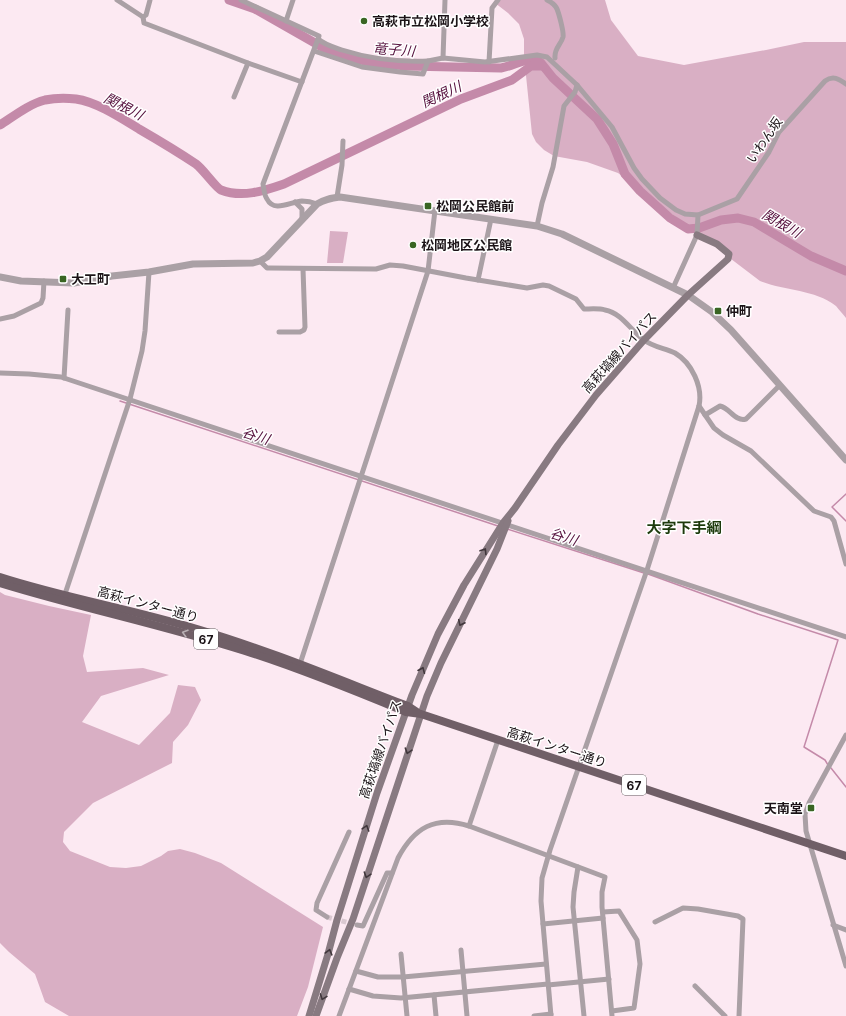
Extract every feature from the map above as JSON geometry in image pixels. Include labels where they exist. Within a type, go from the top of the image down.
[{"type":"main road","name":"高萩塙線バイパス","points":[[309,1016],[346,890],[377,793],[426,660],[452,606],[470,573],[577,419],[621,365],[644,340],[729,256],[727,252],[717,244],[697,233]]},
{"type":"main road","name":"高萩塙線バイパス","points":[[316,1016],[353,919],[421,714],[438,670],[496,549],[504,524]]},
{"type":"main road","name":"高萩インター通り","points":[[0,577],[195,628],[248,644],[299,666],[421,714],[846,856]]},
{"type":"main road","name":"高萩インター通り","points":[[0,583],[193,635],[299,666]]},
{"type":"street","points":[[117,0],[143,17],[144,23],[302,82]]},
{"type":"street","points":[[143,17],[146,15],[150,0]]},
{"type":"street","points":[[241,0],[319,36],[318,39],[324,44],[362,56],[406,62],[428,61],[443,58],[489,62],[537,55],[547,57],[577,85],[612,127],[631,163],[642,179],[660,198],[676,210],[698,217],[697,233],[673,288]]},
{"type":"street","points":[[286,21],[293,0]]},
{"type":"street","points":[[443,58],[445,0]]},
{"type":"street","points":[[489,62],[492,8],[498,0]]},
{"type":"street","points":[[548,0],[554,3],[557,8],[563,31],[563,38],[555,53],[555,58]]},
{"type":"street","points":[[317,204],[308,201],[294,202],[281,207],[276,207],[266,199],[263,184],[318,39]]},
{"type":"street","points":[[314,50],[362,67],[400,72],[423,74],[428,61]]},
{"type":"street","points":[[234,97],[248,63]]},
{"type":"street","name":"いわん坂","points":[[698,217],[737,199],[769,152],[780,132],[825,81],[829,78],[834,78],[846,84]]},
{"type":"street","points":[[537,226],[553,167],[564,106],[575,92],[577,85]]},
{"type":"street","points":[[337,197],[342,165],[343,141]]},
{"type":"street","points":[[0,277],[21,280],[74,283],[193,264],[253,263],[267,257],[317,204],[337,197],[537,226],[562,234],[688,295],[702,304],[722,321],[846,460]]},
{"type":"street","points":[[294,202],[302,209],[302,220]]},
{"type":"street","points":[[299,666],[428,271],[435,210]]},
{"type":"street","points":[[478,280],[491,219]]},
{"type":"street","points":[[260,261],[267,268],[376,269],[390,265],[403,266],[527,288],[543,285],[549,286],[576,299],[580,306],[584,309],[605,310],[616,315],[644,340],[657,347],[674,352],[683,358],[695,378],[700,393],[700,406],[647,570],[548,856],[541,889],[551,1015],[534,1016]]},
{"type":"street","points":[[279,332],[300,332],[304,330],[304,269]]},
{"type":"street","points":[[64,594],[130,399],[142,351],[145,331],[149,272]]},
{"type":"street","points":[[0,319],[14,316],[41,304],[43,298],[44,281]]},
{"type":"street","points":[[64,378],[68,310]]},
{"type":"street","points":[[0,373],[29,374],[64,378],[846,637]]},
{"type":"street","points":[[705,415],[720,406],[724,407],[740,420],[746,420],[780,385]]},
{"type":"street","points":[[700,406],[714,428],[751,451],[814,511],[831,517],[834,521],[846,564]]},
{"type":"street","points":[[846,735],[827,768],[807,808],[805,821],[809,843],[846,966]]},
{"type":"street","points":[[468,826],[498,740]]},
{"type":"street","points":[[339,1016],[392,873],[404,847],[413,835],[439,822],[457,822],[605,877],[602,892],[603,918],[612,1013],[634,1008],[640,964],[636,938],[619,910],[603,912]]},
{"type":"street","points":[[327,917],[316,910],[317,903],[349,832]]},
{"type":"street","points":[[578,867],[574,892],[575,920],[584,1016]]},
{"type":"street","points":[[357,925],[363,926],[387,873],[392,873]]},
{"type":"street","points":[[654,922],[683,908],[738,916],[743,919],[739,1016]]},
{"type":"street","points":[[543,924],[603,918]]},
{"type":"street","points":[[834,925],[846,930]]},
{"type":"street","points":[[461,950],[467,1016]]},
{"type":"street","points":[[401,954],[406,1016]]},
{"type":"street","points":[[356,971],[378,977],[403,978],[546,964]]},
{"type":"street","points":[[349,989],[373,996],[405,998],[609,979]]},
{"type":"street","points":[[695,986],[724,1016]]},
{"type":"street","points":[[434,995],[436,1016]]},
{"type":"shaded area","points":[[495,0],[605,0],[611,20],[638,56],[684,65],[804,42],[846,42],[846,318],[836,306],[818,296],[760,281],[618,173],[587,162],[554,156],[544,150],[536,142],[532,134],[524,56],[524,39],[519,24],[495,3]]},
{"type":"shaded area","points":[[330,231],[348,232],[343,263],[327,263]]},
{"type":"shaded area","points":[[0,592],[5,595],[91,615],[83,656],[87,672],[143,668],[169,675],[101,696],[82,722],[139,745],[170,713],[178,685],[195,687],[201,700],[188,725],[173,742],[172,763],[93,803],[64,832],[63,842],[70,851],[110,867],[126,868],[141,866],[168,851],[180,849],[195,853],[221,863],[323,927],[308,987],[297,1016],[69,1016],[45,1002],[35,974],[0,943]]},
{"type":"waterway","name":"関根川","points":[[229,0],[255,9],[322,47],[351,58],[375,63],[406,66],[501,68],[527,60],[536,59],[553,78],[597,119],[613,144],[625,174],[640,191],[670,218],[688,229],[699,228],[721,220],[738,218],[754,222],[811,256],[846,271]]},
{"type":"waterway","name":"関根川","points":[[0,125],[27,107],[45,100],[64,98],[92,103],[117,115],[199,166],[221,190],[237,193],[253,193],[284,184],[461,99],[512,80],[531,66],[542,66]]},
{"type":"waterway","name":"谷川","points":[[120,401],[498,526]]},
{"type":"waterway","points":[[846,494],[832,507],[846,521]]},
{"type":"waterway","name":"谷川","points":[[507,529],[644,573]]},
{"type":"waterway","name":"谷川","points":[[648,574],[758,614],[838,640],[804,747],[825,760],[828,765]]},
{"type":"waterway","name":"谷川","points":[[831,768],[846,787]]},
{"type":"tunnel","points":[[327,917],[353,924]]},
{"type":"place","name":"高萩市立松岡小学校","points":[[364,21]]},
{"type":"place","name":"松岡公民館前","points":[[428,206]]},
{"type":"place","name":"松岡地区公民館","points":[[413,245]]},
{"type":"place","name":"大工町","points":[[63,279]]},
{"type":"place","name":"仲町","points":[[718,311]]},
{"type":"place","name":"天南堂","points":[[811,808]]},
{"type":"district","name":"大字下手綱","points":[[684,527]]},
{"type":"water label","name":"竜子川","points":[[394,49]]}]
